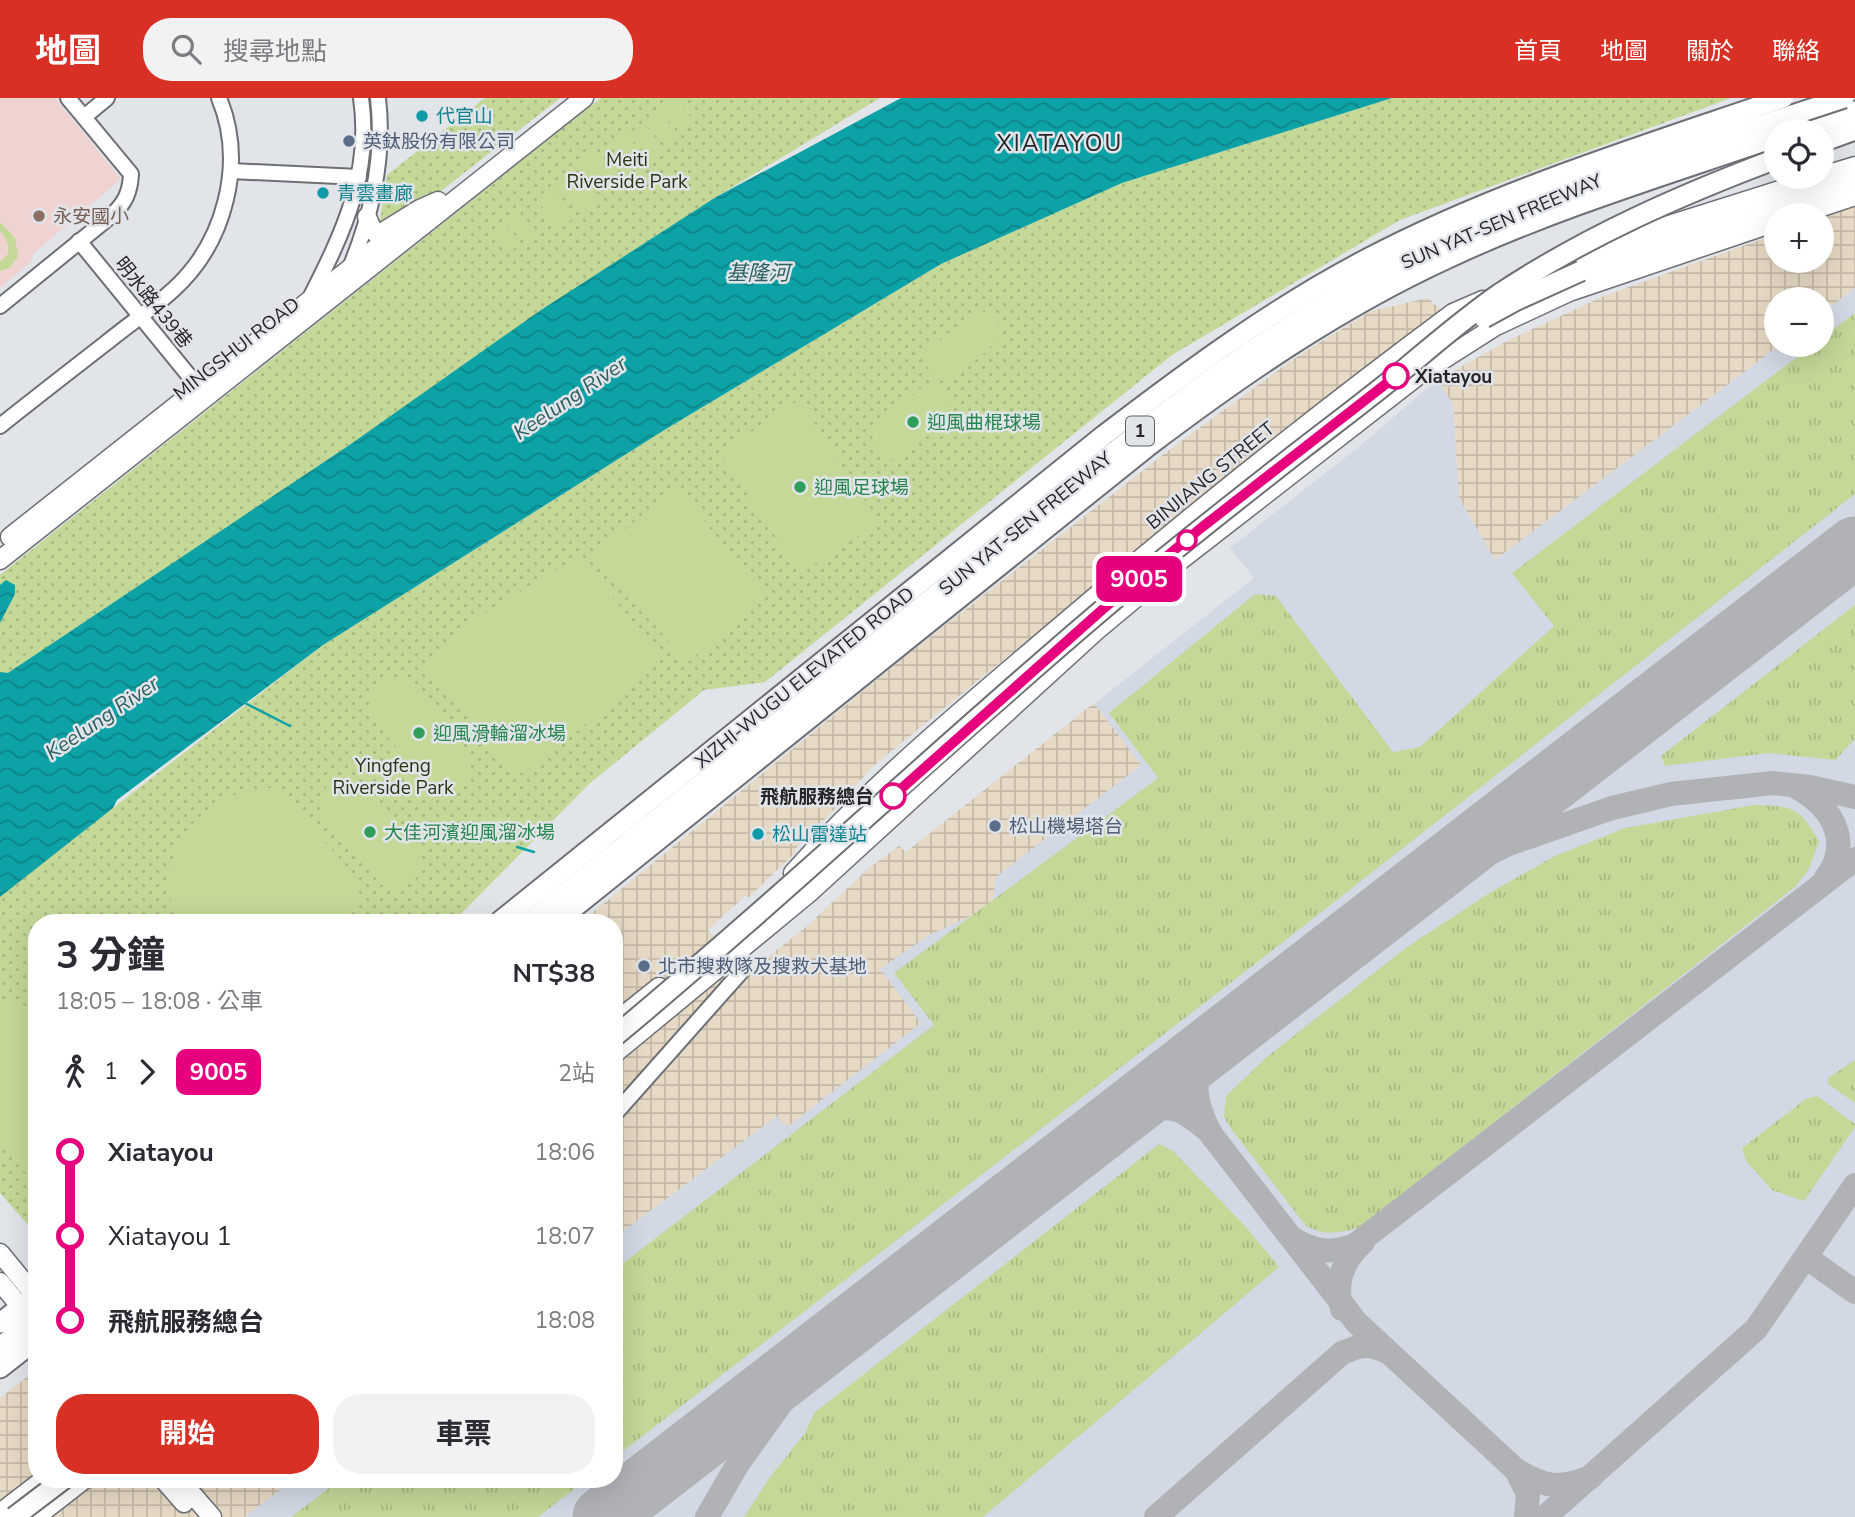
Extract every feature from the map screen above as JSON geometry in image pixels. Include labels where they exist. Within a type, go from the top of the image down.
[{"type":"highway","name":"XIZHI-WUGU ELEVATED ROAD","points":[[509,914],[1103,436],[1205,358],[1288,304],[1367,259],[1465,212],[1572,171],[1783,98]]},
{"type":"highway","name":"SUN YAT-SEN FREEWAY","points":[[539,914],[1106,458],[1261,342],[1333,298],[1471,229],[1610,176],[1844,98]]},
{"type":"highway","points":[[1831,119],[1855,111]]},
{"type":"highway","points":[[1834,138],[1855,130]]},
{"type":"highway","name":"SUN YAT-SEN FREEWAY","points":[[566,914],[1147,447],[1290,344],[1369,297],[1460,253],[1592,200],[1764,141]]},
{"type":"highway","points":[[623,1030],[717,952],[1103,609],[1455,326],[1564,254],[1623,223],[1764,164]]},
{"type":"highway","points":[[1406,368],[1459,332],[1517,300],[1581,271],[1855,181]]},
{"type":"highway","points":[[0,1323],[28,1303]]},
{"type":"highway","points":[[0,1347],[28,1324]]},
{"type":"highway","points":[[0,1368],[28,1346]]},
{"type":"highway","points":[[14,1517],[52,1488]]},
{"type":"main road","points":[[310,298],[568,98]]},
{"type":"main road","points":[[339,293],[584,98]]},
{"type":"main road","name":"BINJIANG STREET","points":[[1834,173],[1855,166]]},
{"type":"main road","name":"BINJIANG STREET","points":[[623,1016],[696,958],[791,876],[856,804],[896,766],[1210,500],[1454,313],[1618,241],[1783,189]]},
{"type":"main road","points":[[1834,203],[1855,196]]},
{"type":"main road","points":[[367,217],[375,235],[378,235],[438,201]]},
{"type":"main road","points":[[623,1047],[735,956],[879,831],[1096,631],[1322,448],[1419,375],[1465,344],[1521,313],[1569,292],[1764,226]]},
{"type":"main road","points":[[1559,267],[1569,292]]},
{"type":"main road","name":"MINGSHUI ROAD","points":[[0,560],[339,293]]},
{"type":"main road","name":"MINGSHUI ROAD","points":[[0,545],[310,298]]},
{"type":"main road","points":[[0,568],[55,519]]},
{"type":"main road","points":[[856,804],[879,831]]},
{"type":"main road","points":[[0,1253],[28,1286]]},
{"type":"main road","points":[[0,1282],[28,1316]]},
{"type":"main road","points":[[0,1512],[31,1488]]},
{"type":"main road","points":[[36,1517],[73,1488]]},
{"type":"main road","points":[[45,1517],[82,1488]]},
{"type":"main road","points":[[171,1488],[196,1517]]},
{"type":"main road","points":[[187,1488],[212,1517]]},
{"type":"street","points":[[0,306],[111,216],[123,204],[130,191],[131,174],[68,98]]},
{"type":"street","points":[[84,117],[107,98]]},
{"type":"street","points":[[0,426],[173,289],[207,248],[218,226],[231,171],[228,124],[219,98]]},
{"type":"street","name":"MINGSHUI ROAD","points":[[310,298],[342,235],[352,208],[359,177],[363,128],[361,98]]},
{"type":"street","name":"MINGSHUI ROAD","points":[[339,293],[351,266],[378,174],[379,98]]},
{"type":"street","points":[[231,171],[359,177]]},
{"type":"street","name":"明水路439巷","points":[[79,241],[199,388]]},
{"type":"street","points":[[623,1105],[741,972],[735,956]]},
{"type":"shaded area","name":"永安國小","points":[[0,98],[55,98],[121,179],[33,254],[32,261],[0,288]]},
{"type":"shaded area","points":[[1855,206],[1855,288],[1834,304],[1834,287],[1764,287],[1764,357],[1495,560],[1459,498],[1453,404],[1437,380],[1509,340],[1604,296],[1764,238],[1764,273],[1834,273],[1834,214]]},
{"type":"shaded area","points":[[1855,288],[1855,1517],[244,1517],[283,1488],[623,1488],[623,1231],[777,1116],[749,972],[805,928],[868,869],[899,846],[906,852],[1254,578],[1230,548],[1361,445],[1437,380],[1453,404],[1459,498],[1495,560],[1764,357],[1834,357],[1834,304]]},
{"type":"shaded area","points":[[1428,298],[1442,311],[1093,587],[872,767],[795,849],[796,852],[748,898],[745,896],[708,930],[749,972],[805,928],[868,869],[899,846],[906,852],[1094,703],[1141,765],[996,877],[993,900],[975,914],[929,935],[880,969],[921,1023],[787,1127],[777,1116],[623,1231],[623,914],[591,914],[906,656],[1164,454],[1295,358],[1371,311]]},
{"type":"shaded area","points":[[28,1376],[28,1488],[283,1488],[244,1517],[0,1517],[0,1398]]},
{"type":"green space","points":[[485,98],[560,98],[436,195],[378,234],[387,175]]},
{"type":"green space","name":"Meiti Riverside Park","points":[[601,98],[880,98],[716,197],[0,684],[0,575]]},
{"type":"green space","points":[[676,98],[695,122],[683,131],[663,106]]},
{"type":"green space","name":"Yingfeng Riverside Park","points":[[1392,98],[1731,98],[1400,220],[1172,355],[765,682],[704,690],[589,784],[461,914],[28,914],[28,1225],[0,1193],[0,892],[323,645],[666,429],[941,264],[1122,183]]},
{"type":"green space","points":[[659,110],[679,135],[667,144],[647,119]]},
{"type":"green space","points":[[643,122],[663,147],[652,156],[632,131]]},
{"type":"green space","points":[[627,135],[647,160],[636,169],[616,144]]},
{"type":"green space","points":[[594,153],[618,183],[602,196],[578,166]]},
{"type":"green space","points":[[574,170],[598,200],[582,212],[558,183]]},
{"type":"green space","points":[[552,186],[576,216],[560,229],[536,199]]},
{"type":"green space","points":[[519,212],[535,231],[524,241],[508,221]]},
{"type":"green space","points":[[0,222],[15,238],[18,257],[9,268],[0,271],[0,262],[8,254],[8,250],[7,242],[0,231]]},
{"type":"green space","points":[[505,223],[521,243],[510,252],[494,233]]},
{"type":"green space","name":"迎風曲棍球場","points":[[977,309],[994,320],[1002,337],[953,381],[942,381],[929,370],[924,354]]},
{"type":"green space","points":[[1855,313],[1855,494],[1264,957],[623,1451],[623,1263],[934,1025],[894,973],[1158,778],[1109,713],[1255,594],[1276,596],[1393,752],[1420,747],[1554,626],[1512,573],[1797,357],[1834,357],[1834,329]]},
{"type":"green space","name":"迎風曲棍球場","points":[[931,383],[953,406],[952,415],[899,460],[889,459],[872,438],[873,429],[926,384]]},
{"type":"green space","name":"迎風足球場","points":[[799,400],[879,522],[800,574],[720,453]]},
{"type":"green space","points":[[675,487],[766,595],[687,663],[595,555]]},
{"type":"green space","points":[[578,557],[661,655],[660,663],[532,768],[516,775],[427,667],[429,660],[486,612]]},
{"type":"green space","points":[[1855,605],[1855,739],[1835,760],[1769,753],[1665,766],[1661,756]]},
{"type":"green space","name":"迎風滑輪溜冰場","points":[[402,679],[414,687],[465,747],[471,764],[469,773],[459,786],[442,790],[426,783],[373,719],[369,704],[372,692],[384,681]]},
{"type":"green space","name":"大佳河濱迎風溜冰場","points":[[351,777],[366,786],[415,845],[420,854],[420,872],[409,885],[394,888],[382,885],[321,811],[321,793],[333,779]]},
{"type":"green space","points":[[261,788],[278,788],[352,873],[357,895],[349,911],[346,914],[175,914],[170,875],[175,853],[185,834],[199,817],[237,794]]},
{"type":"green space","points":[[1754,805],[1794,810],[1806,821],[1819,841],[1809,869],[1795,887],[1360,1227],[1333,1232],[1306,1226],[1224,1117],[1226,1096],[1268,1056],[1407,947],[1488,894],[1553,857],[1625,828]]},
{"type":"green space","points":[[13,997],[28,1015],[28,1176],[0,1142],[0,1008]]},
{"type":"green space","points":[[1855,1060],[1855,1103],[1828,1084],[1828,1078]]},
{"type":"green space","points":[[1817,1096],[1855,1124],[1855,1127],[1804,1201],[1772,1190],[1746,1161],[1742,1148],[1806,1099]]},
{"type":"green space","points":[[1159,1144],[1173,1151],[1246,1227],[1279,1267],[983,1517],[744,1517],[770,1477],[805,1433],[814,1413]]},
{"type":"green space","points":[[329,1488],[575,1488],[538,1517],[291,1517]]},
{"type":"water","name":"基隆河","points":[[901,98],[1392,98],[1122,183],[941,264],[666,429],[323,645],[117,800],[113,808],[0,897],[0,672],[8,673],[348,446],[541,310],[716,197]]},
{"type":"water","points":[[6,580],[15,585],[15,594],[0,623],[0,585]]},
{"type":"waterway","points":[[243,702],[290,726]]},
{"type":"waterway","points":[[517,847],[534,852]]},
{"type":"taxiway","points":[[1591,1477],[1570,1484],[1553,1485],[1516,1470],[1357,1323],[1210,1133],[1198,1102],[1198,1069],[1379,915],[1465,865],[1509,844],[1612,808],[1671,794],[1773,783],[1810,787],[1855,797]]},
{"type":"taxiway","points":[[1798,788],[1821,805],[1835,827],[1838,851],[1826,878]]},
{"type":"taxiway","points":[[1292,1238],[1323,1250],[1338,1250],[1355,1245],[1855,859]]},
{"type":"taxiway","points":[[707,1517],[739,1462],[785,1398],[822,1358],[883,1300],[1140,1110],[1162,1108],[1178,1111],[1193,1118],[1210,1132]]},
{"type":"taxiway","points":[[1545,1517],[1756,1329],[1855,1185]]},
{"type":"taxiway","points":[[1342,1309],[1339,1290],[1342,1272],[1350,1256],[1363,1242]]},
{"type":"taxiway","points":[[1807,1258],[1855,1292]]},
{"type":"taxiway","points":[[1156,1517],[1342,1353],[1364,1346],[1387,1352]]},
{"type":"taxiway","points":[[1516,1470],[1528,1494],[1526,1517]]},
{"type":"runway","points":[[603,1517],[1855,547]]},
{"type":"bus line","name":"9005","points":[[893,796],[1103,609],[1201,528],[1396,376]]},
{"type":"place","name":"代官山","points":[[422,116]]},
{"type":"place","name":"英鈦股份有限公司","points":[[349,141]]},
{"type":"place","name":"青雲畫廊","points":[[323,193]]},
{"type":"place","name":"永安國小","points":[[39,216]]},
{"type":"place","name":"Xiatayou","points":[[1396,376]]},
{"type":"place","name":"迎風曲棍球場","points":[[913,422]]},
{"type":"place","name":"迎風足球場","points":[[800,487]]},
{"type":"place","name":"迎風滑輪溜冰場","points":[[419,733]]},
{"type":"place","name":"飛航服務總台","points":[[893,796]]},
{"type":"place","name":"松山機場塔台","points":[[995,826]]},
{"type":"place","name":"大佳河濱迎風溜冰場","points":[[370,832]]},
{"type":"place","name":"松山雷達站","points":[[758,834]]},
{"type":"place","name":"北市搜救隊及搜救犬基地","points":[[644,966]]},
{"type":"district","name":"XIATAYOU","points":[[1060,143]]},
{"type":"water label","name":"Keelung River","points":[[570,398]]},
{"type":"water label","name":"Keelung River","points":[[102,718]]}]
